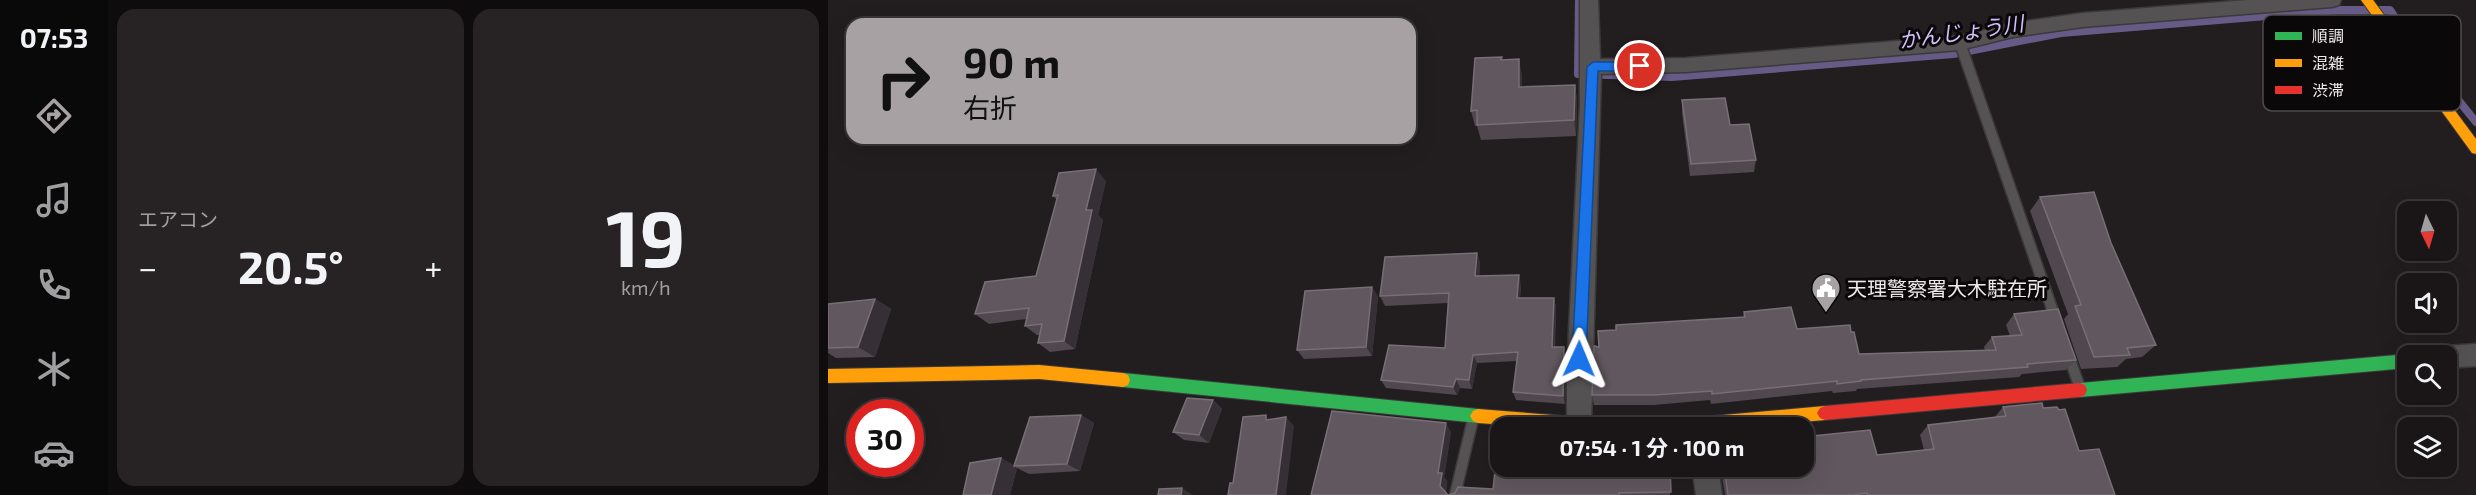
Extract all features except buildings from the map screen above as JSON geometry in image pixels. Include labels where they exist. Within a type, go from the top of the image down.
[{"type":"street","points":[[1578,417],[1579,337],[1593,67],[1589,0]]},
{"type":"street","points":[[1593,67],[1686,66],[1960,43],[2013,30],[2083,20],[2332,0]]},
{"type":"street","points":[[2367,0],[2378,15]]},
{"type":"street","points":[[2448,111],[2476,149]]},
{"type":"street","points":[[2457,356],[2476,355]]},
{"type":"street","points":[[1798,417],[2397,362]]},
{"type":"street","points":[[828,376],[1039,372],[1490,417]]},
{"type":"street","points":[[1707,477],[1709,495]]},
{"type":"lane","points":[[1960,43],[2081,391]]},
{"type":"lane","points":[[1455,495],[1474,416]]},
{"type":"waterway","name":"かんじょう川","points":[[1579,0],[1578,74],[1672,77],[1953,54],[2061,33],[2263,16]]},
{"type":"waterway","name":"かんじょう川","points":[[2278,15],[2338,10],[2390,10],[2393,15]]},
{"type":"waterway","name":"かんじょう川","points":[[2461,103],[2476,122]]},
{"type":"traffic: fast","points":[[2080,390],[2397,362]]},
{"type":"traffic: fast","points":[[1123,380],[1478,416]]},
{"type":"traffic: slow","points":[[2367,0],[2378,15]]},
{"type":"traffic: slow","points":[[2448,111],[2476,149]]},
{"type":"traffic: slow","points":[[828,376],[1039,372],[1123,380]]},
{"type":"traffic: slow","points":[[1478,416],[1578,424],[1700,424],[1825,413]]},
{"type":"traffic: jam","points":[[1825,413],[2080,390]]},
{"type":"place","name":"天理警察署大木駐在所","points":[[1826,314]]},
{"type":"route","points":[[1579,359],[1593,67],[1640,66]]}]
